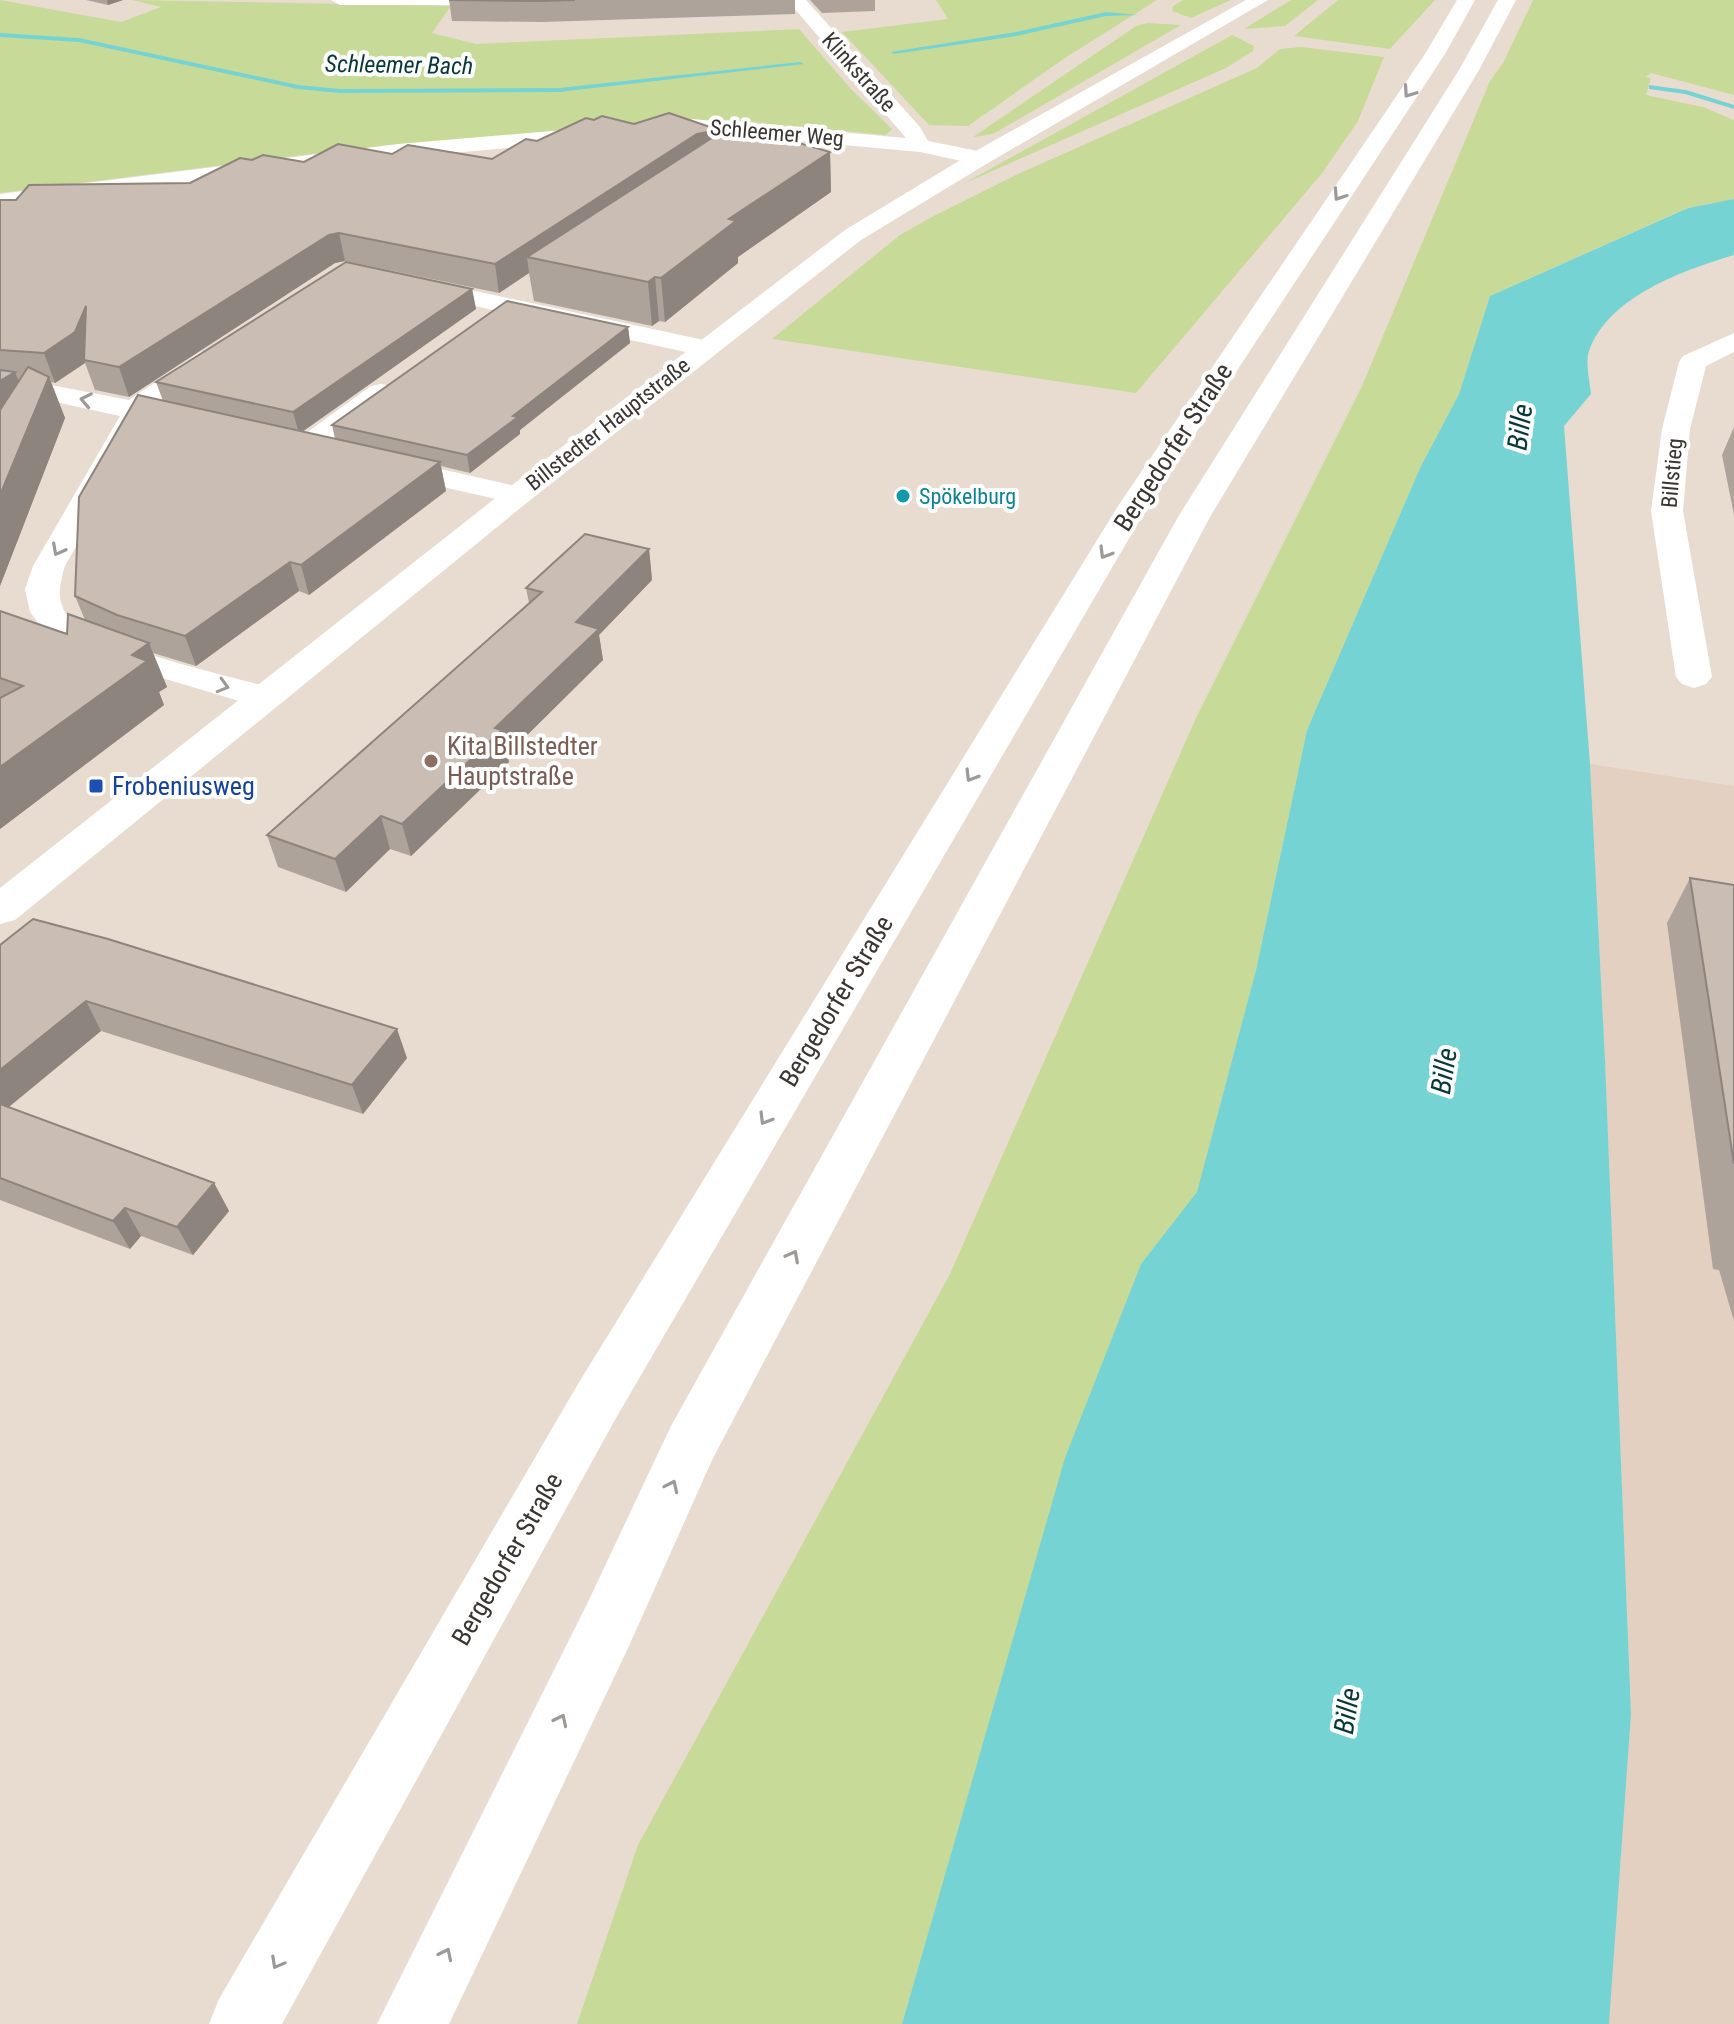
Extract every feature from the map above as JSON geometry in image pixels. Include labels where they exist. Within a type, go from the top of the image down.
[{"type":"main road","points":[[340,0],[613,0]]},
{"type":"main road","name":"Klinkstraße","points":[[796,0],[913,131],[911,145]]},
{"type":"main road","name":"Billstedter Hauptstraße","points":[[4,903],[136,804],[263,697],[704,348],[853,235],[980,158],[1259,0]]},
{"type":"main road","name":"Bergedorfer Straße","points":[[244,2024],[597,1401],[1133,506],[1435,54],[1466,0]]},
{"type":"main road","name":"Bergedorfer Straße","points":[[412,2024],[608,1625],[699,1430],[1194,517],[1469,70],[1507,0]]},
{"type":"main road","name":"Schleemer Weg","points":[[0,201],[398,151],[692,125],[911,145],[980,158]]},
{"type":"main road","points":[[779,156],[911,145]]},
{"type":"main road","points":[[389,280],[704,348]]},
{"type":"main road","points":[[479,322],[529,288]]},
{"type":"main road","name":"Billstieg","points":[[1694,677],[1667,511],[1676,429],[1693,362],[1734,341]]},
{"type":"main road","points":[[232,344],[143,401],[49,566],[42,589],[47,612],[61,630],[90,646],[263,697]]},
{"type":"main road","points":[[305,447],[404,376]]},
{"type":"main road","points":[[0,389],[51,393],[184,420]]},
{"type":"main road","points":[[275,440],[518,495]]},
{"type":"shaded area","points":[[1590,764],[1734,786],[1734,2024],[1609,2024],[1631,1714]]},
{"type":"green space","points":[[0,0],[121,22],[161,7],[132,0],[451,6],[432,33],[476,44],[799,29],[851,89],[892,129],[886,135],[748,122],[640,123],[336,151],[0,193]]},
{"type":"green space","points":[[936,0],[1157,0],[1065,58],[968,126],[929,125],[842,32],[948,19]]},
{"type":"green space","points":[[1183,0],[1231,0],[1191,18],[1172,11],[1173,6]]},
{"type":"green space","points":[[1291,0],[1318,0],[1285,26],[1244,29]]},
{"type":"green space","points":[[1338,0],[1435,0],[1390,49],[1294,36]]},
{"type":"green space","points":[[1533,0],[1734,0],[1734,95],[1651,73],[1645,77],[1651,78],[1646,95],[1703,107],[1734,120],[1734,199],[1687,208],[1490,296],[1459,394],[1420,468],[1307,730],[1256,970],[1197,1193],[1141,1264],[1066,1458],[902,2024],[577,2024],[638,1845],[950,1274],[1196,718],[1362,386],[1490,81],[1503,63]]},
{"type":"green space","points":[[1147,23],[1181,25],[993,134],[973,137],[1136,26]]},
{"type":"green space","points":[[1232,35],[1254,46],[1253,51],[1226,68],[963,184]]},
{"type":"green space","points":[[1301,47],[1384,57],[1358,121],[1323,172],[1136,393],[772,339],[900,235],[928,219],[1018,174],[1257,68],[1280,49]]},
{"type":"water","name":"Bille","points":[[1734,199],[1734,255],[1650,288],[1613,315],[1589,351],[1591,394],[1564,426],[1590,764],[1631,1714],[1609,2024],[902,2024],[1065,1458],[1141,1264],[1197,1192],[1256,970],[1307,730],[1420,468],[1459,394],[1490,296],[1688,208]]},
{"type":"building","points":[[449,0],[575,0],[539,1]]},
{"type":"building","points":[[669,113],[719,130],[697,134],[495,264],[339,233],[329,235],[119,367],[84,360],[86,306],[75,332],[44,353],[0,350],[0,200],[16,200],[29,185],[190,183],[240,158],[252,160],[263,155],[304,162],[338,144],[392,154],[408,145],[492,159],[526,139],[537,141],[586,118],[594,120],[602,116],[634,124]]},
{"type":"building","points":[[754,130],[830,152],[729,219],[736,221],[661,278],[655,277],[648,282],[527,257],[715,136]]},
{"type":"building","points":[[346,262],[472,289],[293,412],[156,382]]},
{"type":"building","points":[[507,301],[628,327],[467,455],[332,425]]},
{"type":"building","points":[[28,367],[49,377],[0,495],[0,410]]},
{"type":"building","points":[[0,370],[15,372],[0,381]]},
{"type":"building","points":[[138,395],[440,462],[301,565],[290,562],[185,636],[117,615],[75,596],[79,497]]},
{"type":"building","points":[[585,534],[649,549],[576,622],[599,629],[495,728],[502,730],[402,824],[381,816],[335,859],[267,835],[542,592],[526,588]]},
{"type":"building","points":[[0,611],[67,634],[68,614],[149,643],[132,655],[147,661],[0,767],[0,698],[23,686],[0,678]]},
{"type":"building","points":[[1690,878],[1734,885],[1734,1164]]},
{"type":"building","points":[[33,919],[108,939],[397,1029],[352,1085],[86,1001],[0,1070],[0,945]]},
{"type":"building","points":[[0,1104],[214,1183],[177,1227],[125,1208],[113,1221],[0,1178]]},
{"type":"waterway","name":"Schleemer Bach","points":[[894,52],[1016,34],[1106,14],[1135,15]]},
{"type":"waterway","name":"Schleemer Bach","points":[[0,35],[79,40],[298,87],[340,91],[559,90],[800,64]]},
{"type":"waterway","name":"Schleemer Bach","points":[[1652,87],[1686,92],[1734,107]]},
{"type":"place","name":"Spökelburg","points":[[903,496]]},
{"type":"place","name":"Kita Billstedter Hauptstraße","points":[[431,761]]},
{"type":"place","name":"Frobeniusweg","points":[[96,786]]}]
